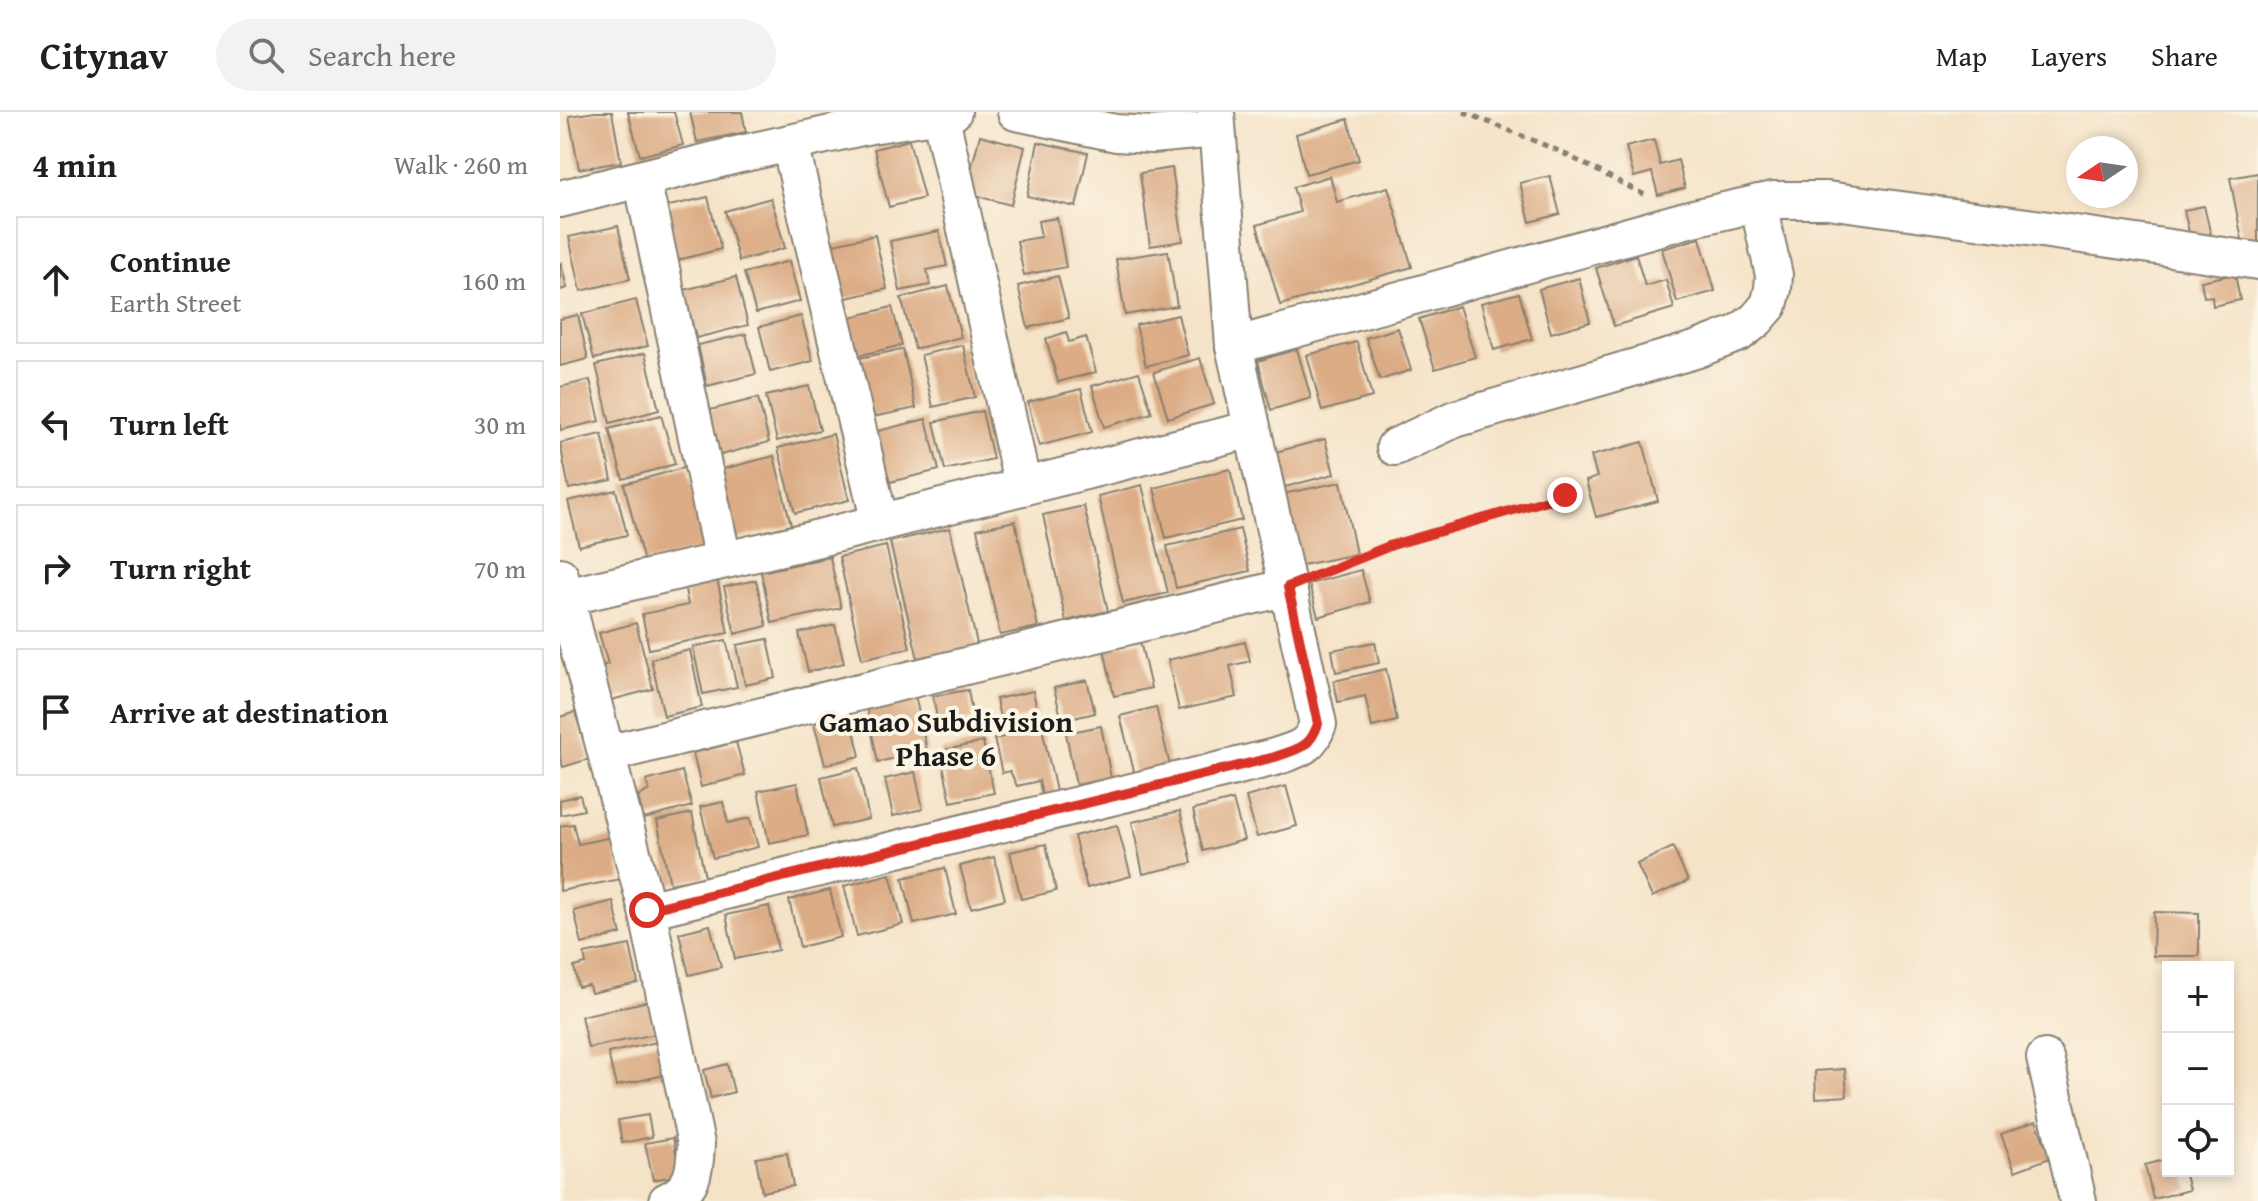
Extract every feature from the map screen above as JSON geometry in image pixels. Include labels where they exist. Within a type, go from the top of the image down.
[{"type":"street","points":[[647,910],[1275,757],[1299,749],[1312,740],[1318,724],[1234,346],[1217,121],[1151,135],[1116,133],[1016,112]]},
{"type":"street","points":[[560,199],[871,125],[946,113],[1023,487]]},
{"type":"street","points":[[790,144],[880,523]]},
{"type":"street","points":[[642,179],[723,560]]},
{"type":"street","points":[[1234,346],[1689,219],[1773,200],[1827,200],[2258,261]]},
{"type":"street","points":[[1395,447],[1455,419],[1695,350],[1739,333],[1769,305],[1773,289],[1774,275],[1758,203]]},
{"type":"street","points":[[667,1201],[689,1186],[695,1170],[696,1144],[647,910],[563,587],[723,560],[1252,429]]},
{"type":"street","points":[[607,754],[1288,587]]},
{"type":"street","points":[[2045,1058],[2078,1201]]},
{"type":"path","points":[[1464,112],[1559,151],[1689,219]]},
{"type":"path","points":[[1288,587],[1392,545],[1565,495]]},
{"type":"building","points":[[612,112],[621,162],[579,169],[569,116]]},
{"type":"building","points":[[628,112],[674,112],[683,145],[640,156]]},
{"type":"building","points":[[690,112],[742,112],[746,132],[697,142]]},
{"type":"building","points":[[1348,119],[1359,160],[1306,174],[1296,134]]},
{"type":"building","points":[[980,135],[1025,147],[1011,205],[965,193]]},
{"type":"building","points":[[909,140],[924,198],[889,207],[874,149]]},
{"type":"building","points":[[1654,140],[1660,165],[1678,160],[1685,188],[1658,195],[1652,172],[1634,177],[1626,147]]},
{"type":"building","points":[[1038,142],[1088,153],[1076,207],[1027,196]]},
{"type":"building","points":[[1172,168],[1183,241],[1150,246],[1140,173]]},
{"type":"building","points":[[2258,173],[2258,242],[2243,245],[2230,178]]},
{"type":"building","points":[[1330,176],[1337,202],[1388,187],[1412,267],[1280,305],[1257,225],[1300,212],[1293,187]]},
{"type":"building","points":[[1550,176],[1560,214],[1530,222],[1520,183]]},
{"type":"building","points":[[708,197],[721,249],[678,260],[665,207]]},
{"type":"building","points":[[771,198],[785,248],[739,261],[725,211]]},
{"type":"building","points":[[2204,206],[2213,244],[2193,249],[2184,210]]},
{"type":"building","points":[[1057,218],[1066,267],[1024,275],[1017,241],[1041,237],[1038,221]]},
{"type":"building","points":[[618,226],[630,279],[581,291],[569,237]]},
{"type":"building","points":[[939,231],[947,266],[927,270],[930,285],[900,291],[890,241]]},
{"type":"building","points":[[875,235],[887,289],[842,299],[829,245]]},
{"type":"building","points":[[1700,238],[1715,291],[1677,302],[1662,249]]},
{"type":"building","points":[[1168,251],[1177,306],[1125,315],[1116,259]]},
{"type":"building","points":[[1636,255],[1645,286],[1666,280],[1674,308],[1614,326],[1596,268]]},
{"type":"building","points":[[789,261],[800,301],[756,313],[744,273]]},
{"type":"building","points":[[560,264],[567,288],[560,290]]},
{"type":"building","points":[[2235,274],[2240,300],[2213,306],[2212,296],[2204,297],[2201,281]]},
{"type":"building","points":[[1058,276],[1069,318],[1028,328],[1018,286]]},
{"type":"building","points":[[736,277],[748,325],[696,338],[684,290]]},
{"type":"building","points":[[1579,278],[1590,322],[1551,333],[1539,289]]},
{"type":"building","points":[[948,286],[961,337],[915,349],[901,298]]},
{"type":"building","points":[[1519,293],[1532,339],[1494,350],[1481,303]]},
{"type":"building","points":[[636,300],[648,346],[594,359],[582,314]]},
{"type":"building","points":[[1459,306],[1475,357],[1435,369],[1419,319]]},
{"type":"building","points":[[892,307],[902,345],[853,357],[843,319]]},
{"type":"building","points":[[578,315],[588,359],[560,366],[560,319]]},
{"type":"building","points":[[1178,315],[1188,355],[1146,366],[1136,325]]},
{"type":"building","points":[[801,316],[813,361],[770,372],[759,327]]},
{"type":"building","points":[[1398,328],[1411,370],[1380,380],[1366,338]]},
{"type":"building","points":[[1066,332],[1069,342],[1086,337],[1096,372],[1058,382],[1046,339]]},
{"type":"building","points":[[746,334],[756,374],[707,386],[698,345]]},
{"type":"building","points":[[1357,342],[1372,397],[1322,411],[1307,355]]},
{"type":"building","points":[[963,345],[975,397],[933,407],[921,355]]},
{"type":"building","points":[[903,349],[916,408],[868,418],[855,359]]},
{"type":"building","points":[[1297,349],[1311,398],[1271,410],[1258,361]]},
{"type":"building","points":[[645,353],[659,410],[610,423],[596,365]]},
{"type":"building","points":[[1200,358],[1214,404],[1168,418],[1154,372]]},
{"type":"building","points":[[1139,372],[1152,413],[1104,427],[1092,386]]},
{"type":"building","points":[[590,380],[600,421],[560,430],[560,387]]},
{"type":"building","points":[[809,386],[820,430],[777,441],[766,396]]},
{"type":"building","points":[[1081,389],[1092,432],[1039,446],[1028,402]]},
{"type":"building","points":[[758,398],[769,442],[717,456],[706,411]]},
{"type":"building","points":[[982,411],[993,459],[945,470],[934,422]]},
{"type":"building","points":[[661,415],[675,464],[623,479],[609,429]]},
{"type":"building","points":[[926,419],[939,470],[882,484],[870,433]]},
{"type":"building","points":[[602,434],[612,480],[569,489],[560,443]]},
{"type":"building","points":[[833,434],[849,500],[795,513],[778,448]]},
{"type":"building","points":[[1325,439],[1334,474],[1285,487],[1276,452]]},
{"type":"building","points":[[1643,442],[1658,501],[1596,517],[1586,481],[1597,477],[1591,456]]},
{"type":"building","points":[[774,456],[791,525],[732,540],[715,471]]},
{"type":"building","points":[[687,467],[707,547],[644,563],[624,484]]},
{"type":"building","points":[[1230,469],[1242,520],[1166,538],[1154,488]]},
{"type":"building","points":[[1341,482],[1356,554],[1293,567],[1278,495]]},
{"type":"building","points":[[1142,485],[1168,593],[1123,603],[1098,496]]},
{"type":"building","points":[[616,490],[627,535],[579,546],[568,501]]},
{"type":"building","points":[[1084,506],[1108,611],[1066,621],[1043,515]]},
{"type":"building","points":[[1015,521],[1038,627],[1000,635],[977,529]]},
{"type":"building","points":[[950,528],[978,648],[919,663],[890,542]]},
{"type":"building","points":[[1240,529],[1250,571],[1176,588],[1167,546]]},
{"type":"building","points":[[886,546],[910,648],[862,659],[839,557]]},
{"type":"building","points":[[830,557],[841,608],[772,623],[761,572]]},
{"type":"building","points":[[1361,570],[1370,602],[1318,617],[1309,584]]},
{"type":"building","points":[[717,578],[728,633],[649,649],[642,614],[688,605],[684,584]]},
{"type":"building","points":[[756,580],[767,626],[735,634],[724,587]]},
{"type":"building","points":[[636,623],[653,689],[600,703],[591,669],[608,664],[599,633]]},
{"type":"building","points":[[835,625],[844,663],[808,672],[799,633]]},
{"type":"building","points":[[768,639],[776,678],[745,685],[737,645]]},
{"type":"building","points":[[726,640],[737,687],[703,694],[693,647]]},
{"type":"building","points":[[1140,641],[1151,688],[1114,696],[1104,649]]},
{"type":"building","points":[[1245,642],[1250,661],[1230,666],[1237,697],[1179,710],[1168,660]]},
{"type":"building","points":[[1375,642],[1379,663],[1336,672],[1332,650]]},
{"type":"building","points":[[690,650],[702,707],[664,716],[651,659]]},
{"type":"building","points":[[1386,669],[1397,721],[1372,727],[1365,696],[1338,702],[1334,681]]},
{"type":"building","points":[[1087,680],[1095,713],[1062,721],[1054,688]]},
{"type":"building","points":[[968,690],[973,719],[938,725],[933,696]]},
{"type":"building","points":[[1033,691],[1038,715],[1001,723],[996,699]]},
{"type":"building","points":[[915,695],[927,751],[878,762],[866,705]]},
{"type":"building","points":[[1156,707],[1171,770],[1136,779],[1120,716]]},
{"type":"building","points":[[575,712],[589,759],[563,767],[560,758],[560,717]]},
{"type":"building","points":[[850,714],[860,756],[825,765],[814,723]]},
{"type":"building","points":[[1101,726],[1111,778],[1076,785],[1066,733]]},
{"type":"building","points":[[1042,728],[1057,796],[1043,799],[1039,781],[1017,786],[1010,771],[1002,773],[994,739]]},
{"type":"building","points":[[736,742],[745,775],[701,787],[693,753]]},
{"type":"building","points":[[983,742],[994,793],[951,802],[940,751]]},
{"type":"building","points":[[858,768],[869,819],[832,827],[821,777]]},
{"type":"building","points":[[682,771],[692,806],[644,819],[638,797],[649,790],[646,781]]},
{"type":"building","points":[[915,772],[923,809],[893,816],[885,779]]},
{"type":"building","points":[[797,783],[808,835],[769,843],[758,791]]},
{"type":"building","points":[[1286,786],[1297,826],[1257,837],[1246,797]]},
{"type":"building","points":[[580,795],[584,810],[560,815],[560,800]]},
{"type":"building","points":[[1233,800],[1244,840],[1203,851],[1193,810]]},
{"type":"building","points":[[723,802],[728,823],[750,818],[758,847],[713,858],[700,807]]},
{"type":"building","points":[[1180,811],[1192,863],[1143,874],[1132,822]]},
{"type":"building","points":[[692,813],[705,877],[670,884],[657,821]]},
{"type":"building","points":[[573,824],[578,844],[612,837],[621,879],[560,891],[560,826]]},
{"type":"building","points":[[1117,825],[1131,876],[1087,888],[1074,836]]},
{"type":"building","points":[[1046,844],[1056,891],[1021,899],[1010,852]]},
{"type":"building","points":[[1673,847],[1688,881],[1652,897],[1637,864]]},
{"type":"building","points":[[994,857],[1005,899],[971,908],[960,866]]},
{"type":"building","points":[[945,868],[956,914],[914,924],[903,878]]},
{"type":"building","points":[[890,874],[903,924],[857,936],[844,886]]},
{"type":"building","points":[[830,890],[841,937],[800,947],[789,900]]},
{"type":"building","points":[[613,901],[621,934],[582,944],[574,911]]},
{"type":"building","points":[[769,906],[778,950],[735,959],[726,915]]},
{"type":"building","points":[[2154,912],[2199,913],[2199,956],[2153,956]]},
{"type":"building","points":[[710,925],[721,967],[689,975],[679,933]]},
{"type":"building","points":[[630,945],[638,983],[591,993],[589,985],[578,987],[574,967],[586,964],[584,954]]},
{"type":"building","points":[[649,1001],[656,1034],[588,1048],[581,1016]]},
{"type":"building","points":[[657,1042],[664,1075],[616,1086],[608,1053]]},
{"type":"building","points":[[727,1064],[734,1092],[711,1098],[704,1070]]},
{"type":"building","points":[[1845,1069],[1847,1096],[1816,1098],[1815,1071]]},
{"type":"building","points":[[648,1115],[652,1137],[622,1143],[618,1120]]},
{"type":"building","points":[[2036,1121],[2050,1158],[2015,1171],[2001,1134]]},
{"type":"building","points":[[673,1138],[680,1175],[653,1180],[645,1143]]},
{"type":"building","points":[[787,1153],[793,1186],[762,1192],[756,1158]]},
{"type":"building","points":[[2162,1161],[2162,1177],[2186,1177],[2189,1190],[2153,1199],[2145,1165]]},
{"type":"district","name":"Gamao Subdivision Phase 6","points":[[946,739]]},
{"type":"route","points":[[647,910],[1299,749],[1312,740],[1318,724],[1288,587],[1392,545],[1565,495]]}]
